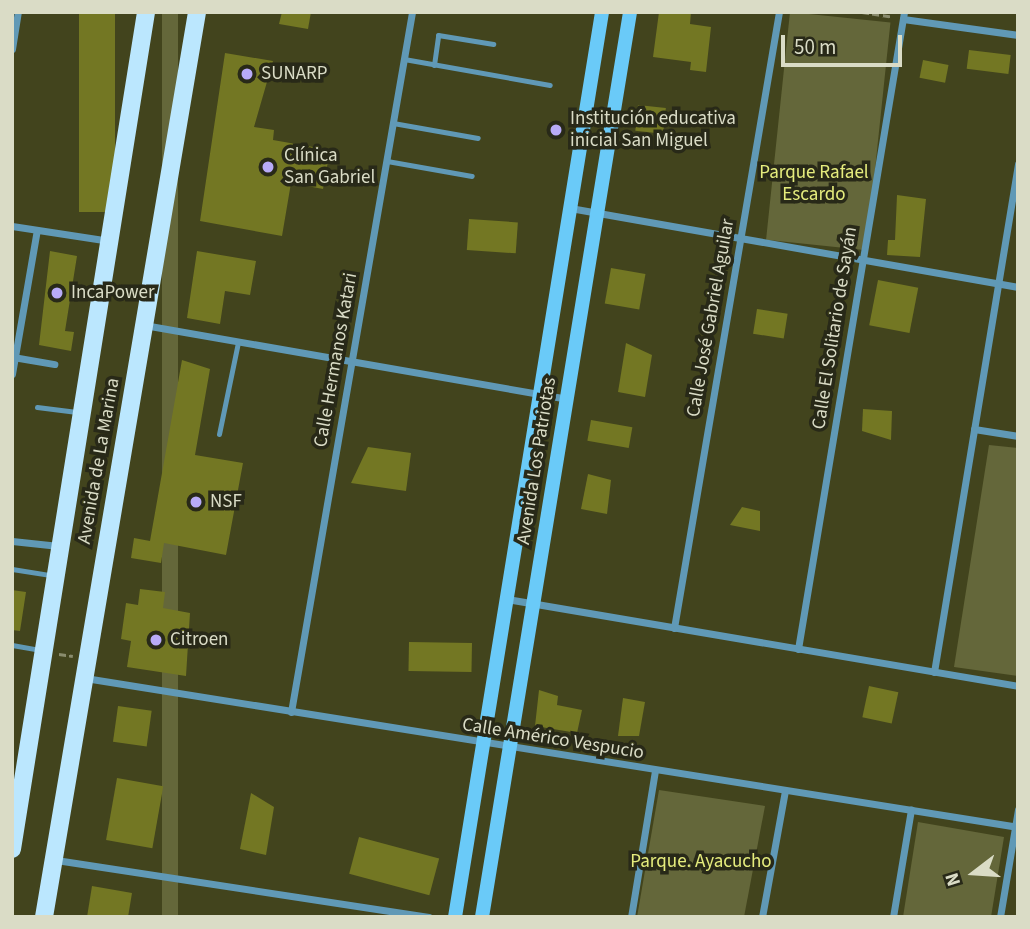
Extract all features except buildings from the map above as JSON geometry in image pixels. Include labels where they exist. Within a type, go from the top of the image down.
[{"type":"main road","name":"Avenida de La Marina","points":[[12,849],[63,546],[146,12]]},
{"type":"main road","name":"Avenida de La Marina","points":[[44,917],[197,12]]},
{"type":"main road","name":"Avenida Los Patriotas","points":[[455,917],[602,12]]},
{"type":"main road","name":"Avenida Los Patriotas","points":[[482,917],[630,12]]},
{"type":"main road","points":[[12,798],[24,779]]},
{"type":"street","points":[[12,49],[18,12]]},
{"type":"street","name":"Calle Hermanos Katari","points":[[291,712],[412,12]]},
{"type":"street","name":"Calle José Gabriel Aguilar","points":[[674,628],[779,12]]},
{"type":"street","points":[[903,16],[1018,35]]},
{"type":"street","name":"Calle El Solitario de Sayán","points":[[798,649],[903,16]]},
{"type":"street","points":[[934,672],[1018,164]]},
{"type":"street","points":[[570,208],[1018,287]]},
{"type":"street","points":[[12,226],[111,241]]},
{"type":"street","points":[[12,374],[37,230]]},
{"type":"street","points":[[144,325],[567,399]]},
{"type":"street","points":[[14,357],[54,364]]},
{"type":"street","points":[[974,429],[1018,436]]},
{"type":"street","points":[[12,541],[63,546]]},
{"type":"street","points":[[507,600],[1018,686]]},
{"type":"street","name":"Calle Américo Vespucio","points":[[85,677],[483,744],[1016,827]]},
{"type":"street","points":[[631,917],[655,771]]},
{"type":"street","points":[[762,917],[785,791]]},
{"type":"street","points":[[1000,917],[1018,809]]},
{"type":"street","points":[[893,917],[911,810]]},
{"type":"street","points":[[54,860],[429,917]]},
{"type":"lane","points":[[434,65],[439,36],[493,44]]},
{"type":"lane","points":[[404,59],[550,85]]},
{"type":"lane","points":[[393,123],[478,138]]},
{"type":"lane","points":[[387,162],[472,176]]},
{"type":"lane","points":[[219,435],[238,342]]},
{"type":"lane","points":[[37,407],[84,413]]},
{"type":"lane","points":[[12,569],[58,576]]},
{"type":"lane","points":[[12,645],[45,651]]},
{"type":"path","points":[[862,12],[903,16]]},
{"type":"path","points":[[69,505],[112,512]]},
{"type":"path","points":[[45,651],[88,659]]},
{"type":"green space","points":[[162,12],[178,12],[178,917],[162,917]]},
{"type":"green space","name":"Parque Rafael Escardo","points":[[790,12],[890,23],[867,250],[766,240]]},
{"type":"green space","points":[[989,445],[1018,448],[1018,676],[954,667]]},
{"type":"green space","name":"Parque. Ayacucho","points":[[659,790],[765,806],[744,917],[637,917]]},
{"type":"green space","points":[[918,822],[1004,837],[991,917],[903,917]]},
{"type":"place","name":"SUNARP","points":[[247,74]]},
{"type":"place","name":"Institución educativa inicial San Miguel","points":[[556,130]]},
{"type":"place","name":"Clínica San Gabriel","points":[[268,167]]},
{"type":"place","name":"IncaPower","points":[[57,293]]},
{"type":"place","name":"NSF","points":[[196,502]]},
{"type":"place","name":"Citroen","points":[[156,640]]}]
